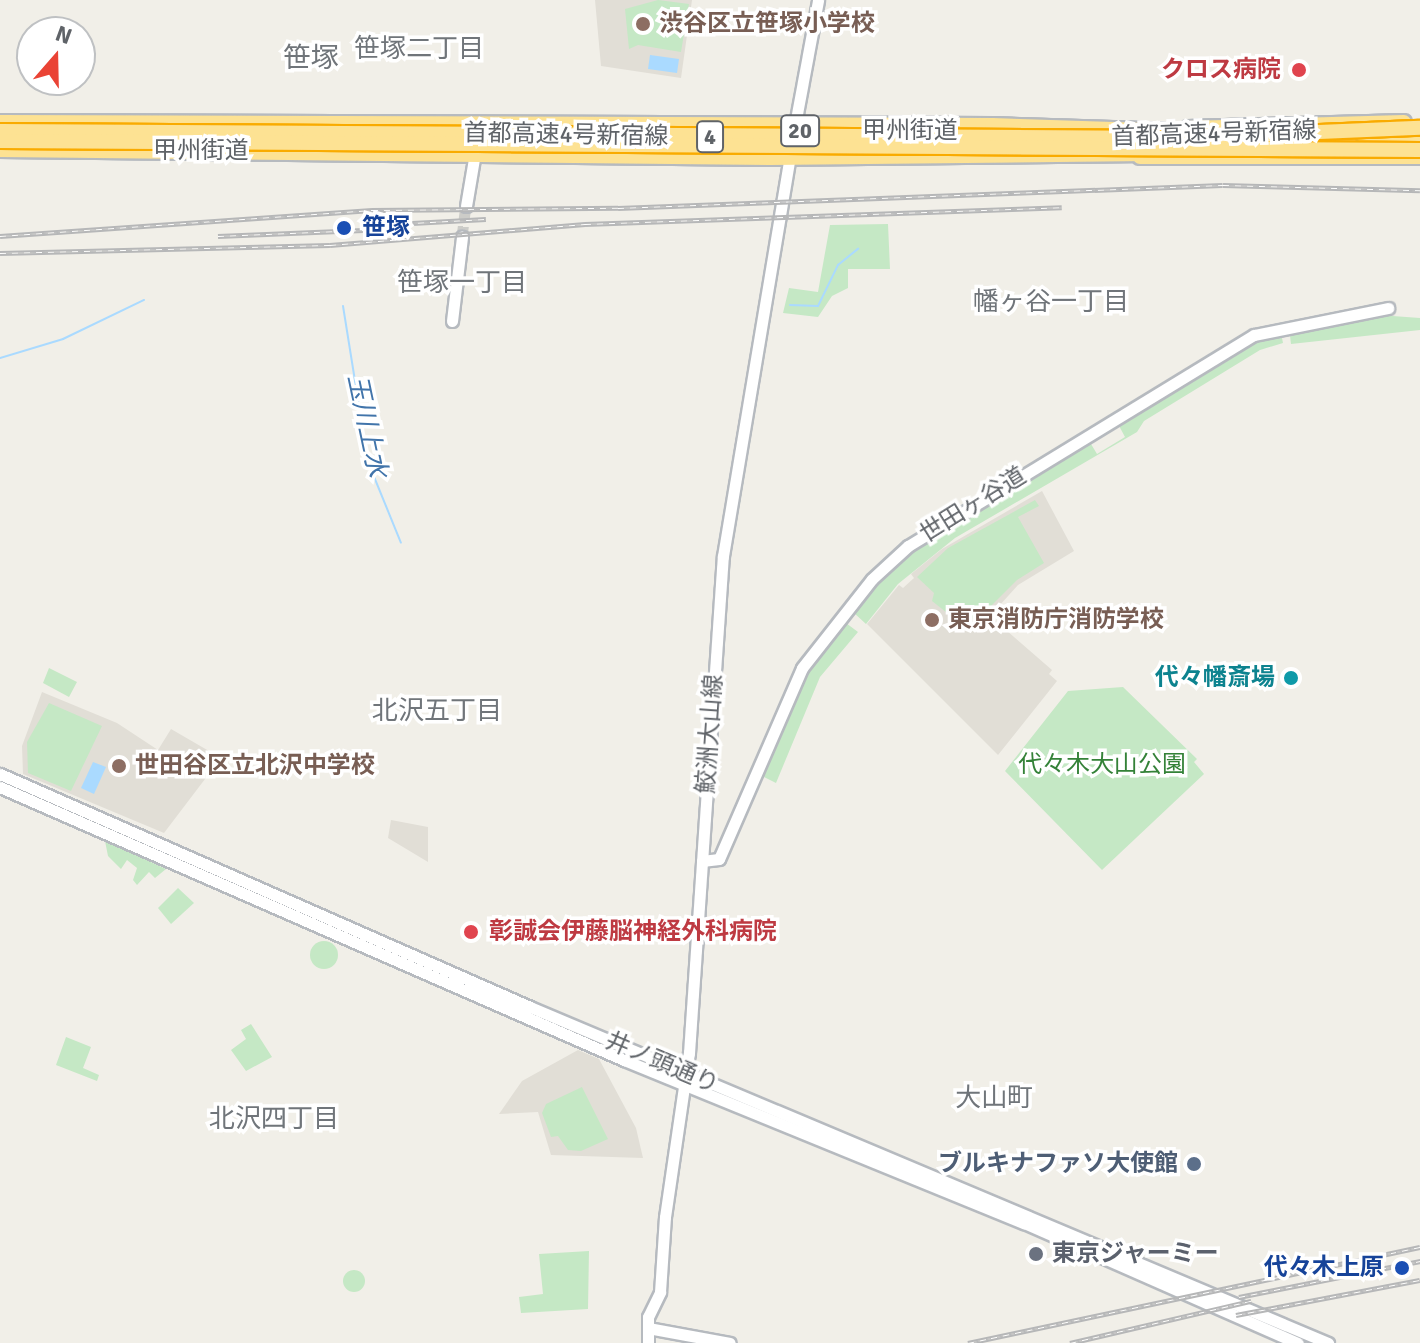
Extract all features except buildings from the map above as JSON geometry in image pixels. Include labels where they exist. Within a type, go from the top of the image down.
[{"type":"highway","name":"甲州街道","points":[[0,122],[1045,132],[1122,128],[1420,125]]},
{"type":"highway","name":"20","points":[[481,127],[795,125],[1122,128]]},
{"type":"highway","name":"首都高速4号新宿線","points":[[0,131],[1177,138],[1420,125]]},
{"type":"highway","points":[[1122,128],[1289,140],[1420,143]]},
{"type":"highway","points":[[1120,156],[1289,140],[1420,137]]},
{"type":"highway","name":"首都高速4号新宿線","points":[[0,141],[1420,150]]},
{"type":"highway","name":"甲州街道","points":[[0,150],[1420,157]]},
{"type":"highway","name":"20","points":[[474,154],[790,158],[1120,156]]},
{"type":"main road","name":"鮫洲大山線","points":[[648,1343],[648,1328],[660,1292],[665,1217],[687,1073],[724,545],[818,0]]},
{"type":"main road","points":[[466,206],[481,127]]},
{"type":"main road","points":[[452,321],[462,237]]},
{"type":"main road","name":"世田ヶ谷道","points":[[702,861],[719,859],[802,668],[872,579],[908,546],[1254,335],[1388,308]]},
{"type":"main road","name":"井ノ頭通り","points":[[0,774],[687,1073],[1328,1343]]},
{"type":"main road","name":"井ノ頭通り","points":[[0,787],[685,1086],[1024,1223],[1298,1343]]},
{"type":"main road","points":[[648,1328],[730,1343]]},
{"type":"shaded area","name":"渋谷区立笹塚小学校","points":[[595,0],[692,0],[681,78],[601,66]]},
{"type":"shaded area","name":"東京消防庁消防学校","points":[[1042,491],[1074,551],[1018,585],[990,616],[1052,670],[1049,674],[1057,681],[998,755],[867,624],[899,585],[903,588],[914,578],[911,574],[942,549]]},
{"type":"shaded area","name":"世田谷区立北沢中学校","points":[[42,692],[117,723],[158,750],[171,729],[221,758],[164,833],[23,774],[22,746]]},
{"type":"shaded area","points":[[391,820],[428,827],[428,862],[388,838]]},
{"type":"shaded area","points":[[578,1050],[599,1059],[636,1128],[643,1158],[551,1155],[538,1112],[499,1114],[522,1081]]},
{"type":"green space","points":[[658,0],[689,4],[681,52],[638,45],[629,49],[625,9]]},
{"type":"green space","points":[[888,224],[890,269],[848,269],[848,288],[832,296],[818,317],[783,313],[789,288],[818,292],[830,225]]},
{"type":"green space","points":[[1365,314],[1420,318],[1420,330],[1291,344],[1289,327]]},
{"type":"green space","points":[[1280,328],[1283,343],[1260,350],[1144,421],[1137,432],[955,538],[898,584],[866,624],[853,612],[911,548],[1088,439],[1097,454],[1125,437],[1117,422],[1224,354]]},
{"type":"green space","points":[[1035,500],[1039,506],[1018,517],[1044,563],[1017,580],[976,621],[960,611],[951,616],[932,601],[934,593],[917,577],[948,548]]},
{"type":"green space","points":[[846,623],[858,632],[820,677],[776,783],[759,771],[808,669]]},
{"type":"green space","points":[[49,668],[77,682],[69,697],[43,683]]},
{"type":"green space","name":"代々木大山公園","points":[[1123,687],[1197,759],[1194,762],[1204,774],[1102,870],[1005,771],[1068,691]]},
{"type":"green space","points":[[49,703],[102,726],[71,791],[28,773],[27,742]]},
{"type":"green space","points":[[105,841],[166,869],[155,878],[149,872],[137,885],[133,880],[137,868],[127,860],[121,869],[108,856]]},
{"type":"green space","points":[[178,888],[194,903],[171,924],[158,908]]},
{"type":"green space","points":[[324,941],[334,945],[338,955],[334,965],[324,969],[314,965],[310,955],[314,945]]},
{"type":"green space","points":[[251,1024],[272,1057],[246,1071],[231,1050],[246,1039],[241,1030]]},
{"type":"green space","points":[[66,1037],[91,1047],[83,1068],[99,1075],[97,1081],[56,1065]]},
{"type":"green space","points":[[582,1087],[608,1139],[581,1151],[568,1150],[558,1136],[551,1137],[542,1113],[546,1104]]},
{"type":"green space","points":[[589,1251],[588,1309],[521,1313],[519,1297],[543,1294],[539,1254]]},
{"type":"green space","points":[[354,1270],[362,1273],[365,1281],[362,1289],[354,1292],[346,1289],[343,1281],[346,1273]]},
{"type":"water","points":[[650,55],[679,59],[677,73],[648,69]]},
{"type":"water","points":[[93,762],[106,767],[94,794],[81,788]]},
{"type":"waterway","points":[[790,305],[818,306],[838,265],[858,249]]},
{"type":"waterway","name":"玉川上水","points":[[0,358],[63,339],[144,300]]},
{"type":"waterway","name":"玉川上水","points":[[343,306],[368,462],[401,543]]},
{"type":"tunnel","points":[[462,237],[466,206]]},
{"type":"railway","points":[[0,236],[372,210],[618,208],[1223,185],[1420,190]]},
{"type":"railway","points":[[0,253],[330,245],[585,224],[1062,207]]},
{"type":"railway","points":[[394,224],[486,219]]},
{"type":"railway","points":[[218,236],[406,228]]},
{"type":"railway","points":[[968,1343],[1420,1247]]},
{"type":"railway","points":[[1239,1297],[1420,1261]]},
{"type":"railway","points":[[1236,1315],[1420,1280]]},
{"type":"railway","points":[[1070,1343],[1251,1301]]},
{"type":"place","name":"渋谷区立笹塚小学校","points":[[643,24]]},
{"type":"place","name":"クロス病院","points":[[1299,70]]},
{"type":"place","name":"笹塚","points":[[344,228]]},
{"type":"place","name":"東京消防庁消防学校","points":[[932,620]]},
{"type":"place","name":"代々幡斎場","points":[[1291,678]]},
{"type":"place","name":"世田谷区立北沢中学校","points":[[119,766]]},
{"type":"place","name":"彰誠会伊藤脳神経外科病院","points":[[471,932]]},
{"type":"place","name":"ブルキナファソ大使館","points":[[1194,1164]]},
{"type":"place","name":"東京ジャーミー","points":[[1036,1254]]},
{"type":"place","name":"代々木上原","points":[[1402,1268]]},
{"type":"district","name":"笹塚二丁目","points":[[419,50]]},
{"type":"district","name":"笹塚","points":[[311,58]]},
{"type":"district","name":"笹塚一丁目","points":[[462,284]]},
{"type":"district","name":"幡ヶ谷一丁目","points":[[1051,303]]},
{"type":"district","name":"北沢五丁目","points":[[437,712]]},
{"type":"district","name":"大山町","points":[[994,1099]]},
{"type":"district","name":"北沢四丁目","points":[[274,1120]]}]
